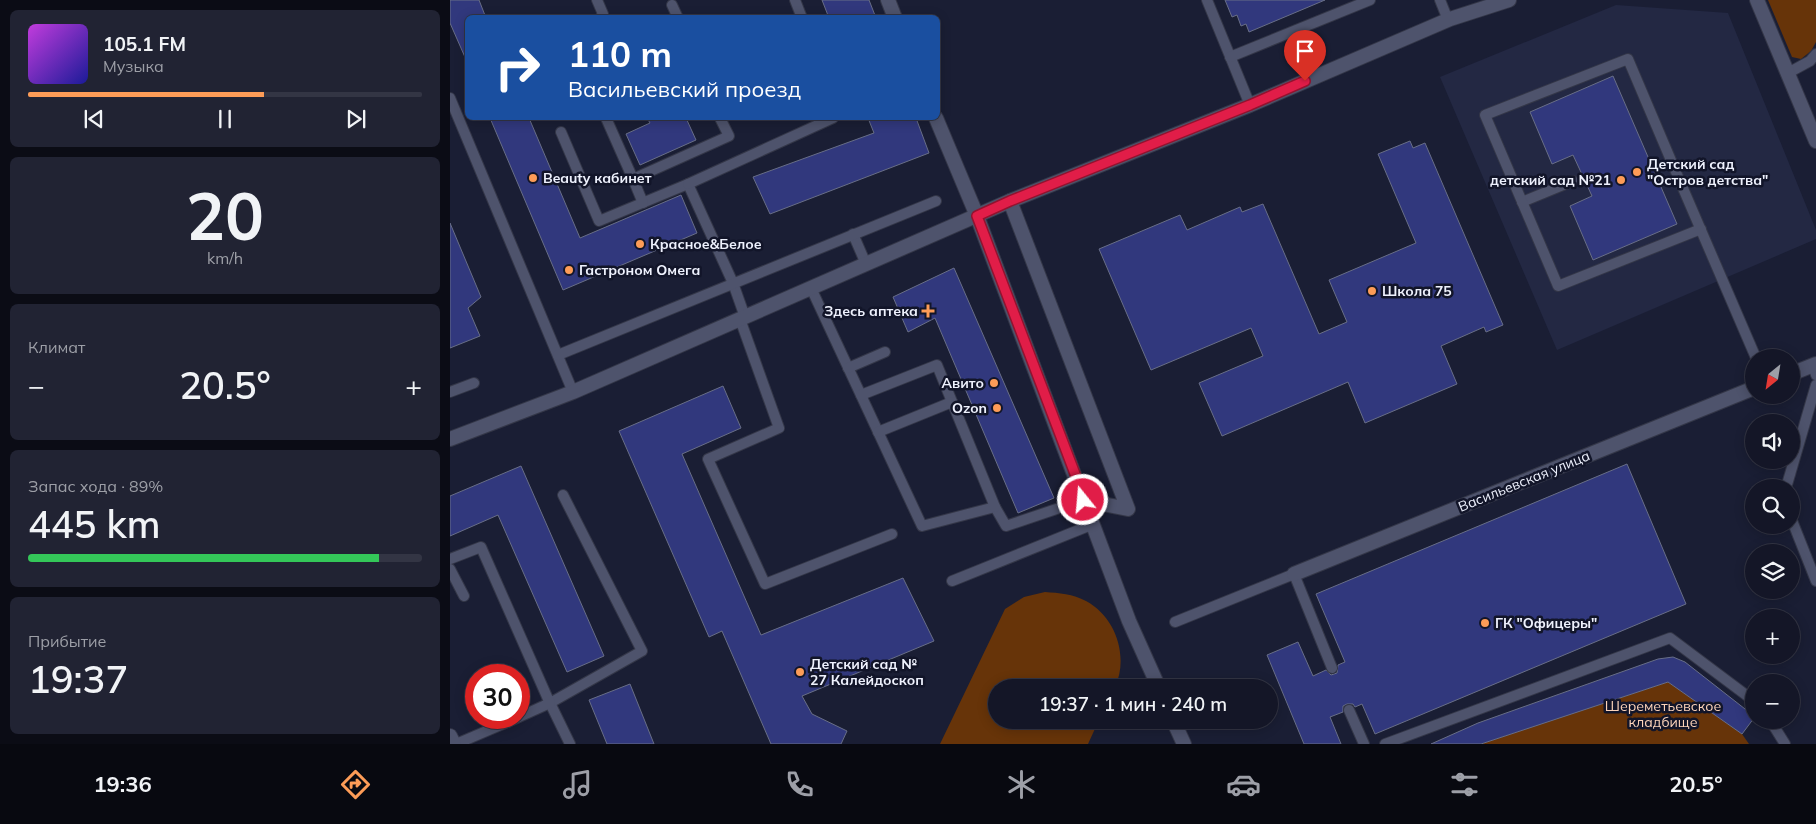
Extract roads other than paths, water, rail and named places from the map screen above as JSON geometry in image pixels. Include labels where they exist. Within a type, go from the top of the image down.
[{"type":"street","points":[[888,0],[894,15]]},
{"type":"street","points":[[450,439],[573,392],[1010,201],[1250,105],[1448,20],[1509,0]]},
{"type":"street","points":[[1757,0],[1816,141]]},
{"type":"street","points":[[937,120],[977,216],[1080,487],[1092,525],[1129,621],[1154,679]]},
{"type":"street","points":[[1010,201],[1128,509],[1083,500]]},
{"type":"street","points":[[1800,372],[1815,368]]},
{"type":"street","name":"Васильевская улица","points":[[1294,574],[1745,392]]},
{"type":"street","points":[[1177,729],[1184,744]]},
{"type":"street","points":[[450,736],[455,744]]},
{"type":"lane","points":[[597,0],[602,15]]},
{"type":"lane","points":[[796,0],[801,15]]},
{"type":"lane","points":[[1208,0],[1250,105]]},
{"type":"lane","points":[[1230,57],[1370,0]]},
{"type":"lane","points":[[1440,0],[1448,20]]},
{"type":"lane","points":[[672,5],[677,15]]},
{"type":"lane","points":[[1788,73],[1810,61],[1816,54]]},
{"type":"lane","points":[[1701,229],[1558,286],[1485,115],[1628,59],[1701,229],[1752,349]]},
{"type":"lane","points":[[450,98],[573,392]]},
{"type":"lane","points":[[607,120],[643,203]]},
{"type":"lane","points":[[633,179],[728,136],[721,120]]},
{"type":"lane","points":[[561,132],[599,221],[688,184],[829,120]]},
{"type":"lane","points":[[1522,202],[1573,181]]},
{"type":"lane","points":[[688,184],[734,283],[743,318],[779,428],[708,459],[764,584],[892,534]]},
{"type":"lane","points":[[558,355],[936,201]]},
{"type":"lane","points":[[853,234],[866,264]]},
{"type":"lane","points":[[811,288],[922,526],[995,507]]},
{"type":"lane","points":[[848,368],[886,352]]},
{"type":"lane","points":[[860,395],[937,366],[995,507],[1006,526],[1083,500]]},
{"type":"lane","points":[[450,392],[474,383]]},
{"type":"lane","points":[[1789,479],[1816,385]]},
{"type":"lane","points":[[878,432],[952,402]]},
{"type":"lane","points":[[530,712],[550,703],[642,651],[563,495]]},
{"type":"lane","points":[[952,581],[1092,525]]},
{"type":"lane","points":[[1797,534],[1816,581]]},
{"type":"lane","points":[[450,559],[481,547],[570,744]]},
{"type":"lane","points":[[450,569],[464,596]]},
{"type":"lane","points":[[1175,622],[1220,606],[1294,574],[1332,668]]},
{"type":"lane","points":[[1386,744],[1670,638],[1745,694]]},
{"type":"lane","points":[[1349,710],[1364,744]]},
{"type":"lane","points":[[455,744],[490,729]]},
{"type":"lane","points":[[1776,729],[1785,744]]},
{"type":"place","name":"Детский сад \"Остров детства\"","points":[[1637,172]]},
{"type":"place","name":"Beauty кабинет","points":[[533,178]]},
{"type":"place","name":"детский сад №21","points":[[1621,180]]},
{"type":"place","name":"Красное&Белое","points":[[640,244]]},
{"type":"place","name":"Гастроном Омега","points":[[569,270]]},
{"type":"place","name":"Школа 75","points":[[1372,291]]},
{"type":"place","name":"Здесь аптека","points":[[928,311]]},
{"type":"place","name":"Авито","points":[[994,383]]},
{"type":"place","name":"Ozon","points":[[997,408]]},
{"type":"place","name":"ГК \"Офицеры\"","points":[[1485,623]]},
{"type":"place","name":"Детский сад № 27 Калейдоскоп","points":[[800,672]]},
{"type":"park label","name":"Шереметьевское кладбище","points":[[1663,714]]}]
